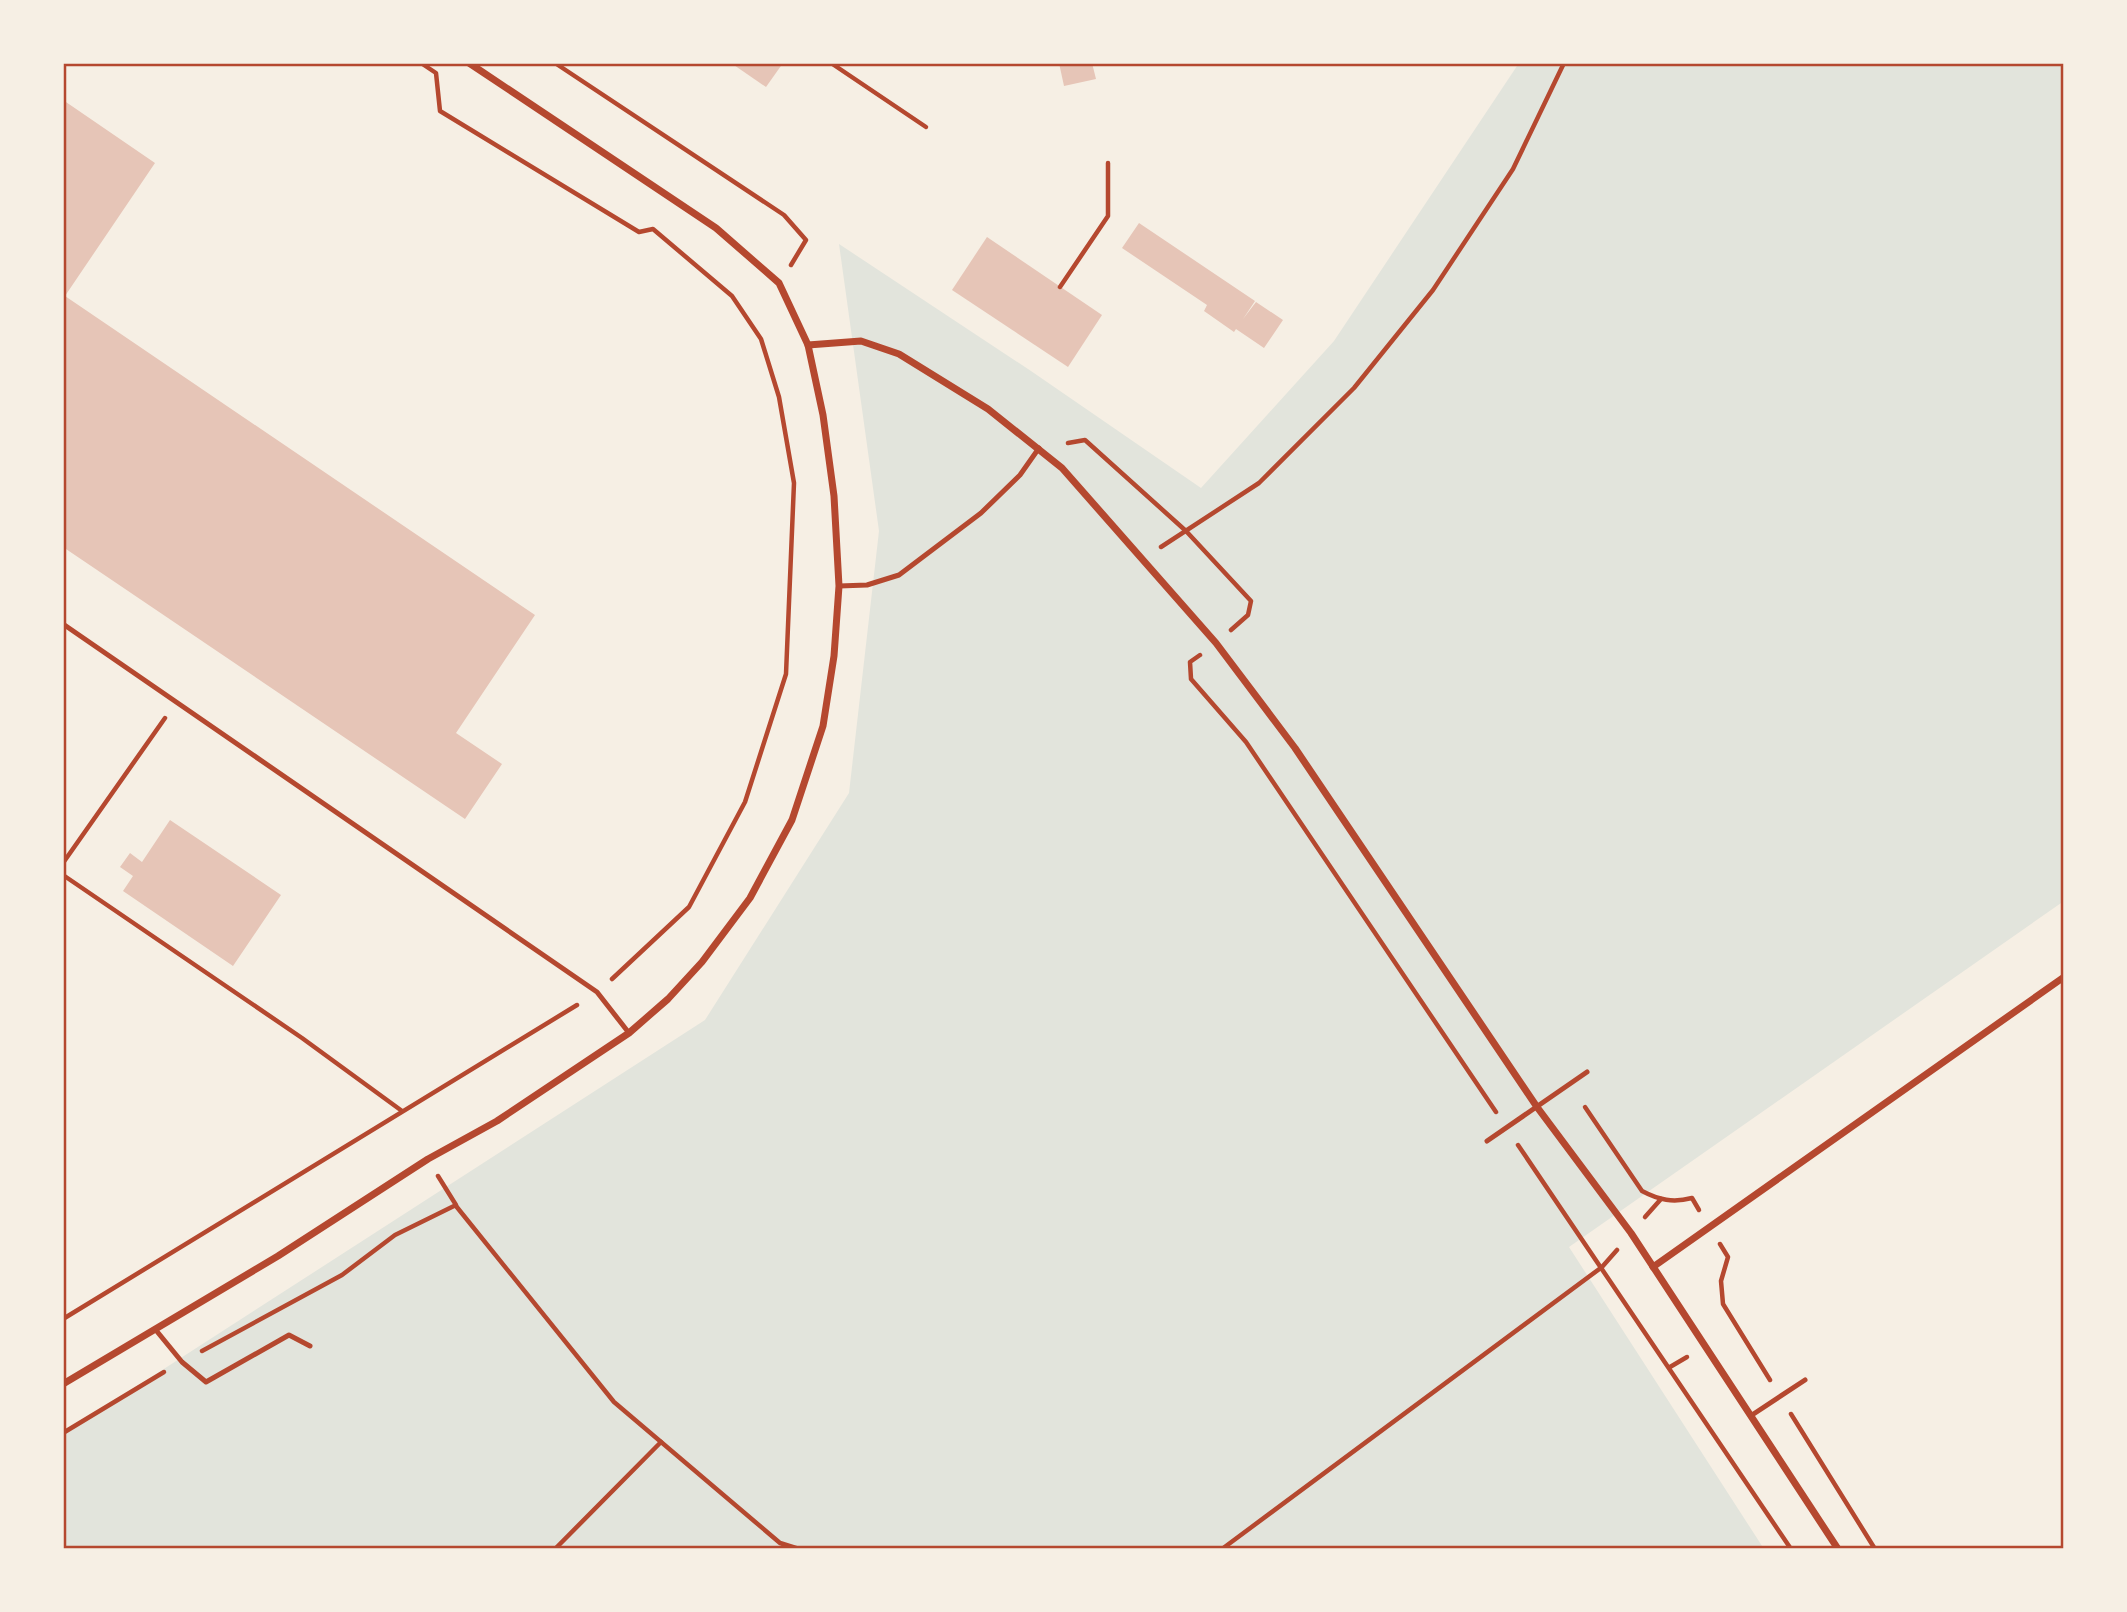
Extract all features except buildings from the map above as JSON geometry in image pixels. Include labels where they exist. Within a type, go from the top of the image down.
[{"type":"street","points":[[63,1384],[278,1256],[428,1159],[497,1121],[629,1033],[668,999],[710,952],[750,898],[792,820],[822,726],[834,656],[839,586],[834,496],[823,415],[808,345],[779,283],[716,228],[469,63]]},
{"type":"street","points":[[808,345],[861,341],[899,354],[988,409],[1062,468],[1216,643],[1295,748],[1537,1107],[1630,1233],[1838,1549]]},
{"type":"street","points":[[1653,1267],[2064,977]]},
{"type":"lane","points":[[839,586],[867,585],[899,575],[981,513],[1020,475],[1040,448]]},
{"type":"lane","points":[[63,624],[597,992],[629,1033]]},
{"type":"lane","points":[[1487,1141],[1587,1072]]},
{"type":"lane","points":[[155,1329],[182,1362],[206,1382],[289,1335],[310,1346]]},
{"type":"lane","points":[[1752,1415],[1805,1380]]},
{"type":"path","points":[[63,1319],[597,992],[689,907],[745,802],[786,674],[794,483],[779,397],[761,339],[732,296],[653,229],[639,232],[440,111],[436,73],[421,63]]},
{"type":"path","points":[[555,63],[784,215],[806,240],[779,283]]},
{"type":"path","points":[[831,63],[926,127]]},
{"type":"path","points":[[1143,559],[1259,483],[1353,388],[1433,290],[1513,169],[1563,63]]},
{"type":"path","points":[[1060,287],[1108,216],[1108,163]]},
{"type":"path","points":[[63,863],[177,702]]},
{"type":"path","points":[[63,875],[302,1038],[402,1111]]},
{"type":"path","points":[[1585,1107],[1642,1191],[1677,1202],[1692,1198],[1728,1257],[1721,1281],[1723,1304],[1875,1549]]},
{"type":"path","points":[[428,1159],[456,1205],[614,1402],[780,1543],[799,1549]]},
{"type":"path","points":[[1222,1549],[1602,1267],[1661,1199]]},
{"type":"path","points":[[63,1433],[182,1362],[342,1275],[395,1235],[456,1205]]},
{"type":"path","points":[[555,1549],[661,1441]]},
{"type":"shaded area","points":[[1519,63],[2064,63],[2064,901],[1569,1247],[1764,1549],[63,1549],[63,1434],[705,1020],[849,793],[879,531],[839,244],[1201,488],[1334,341]]}]
